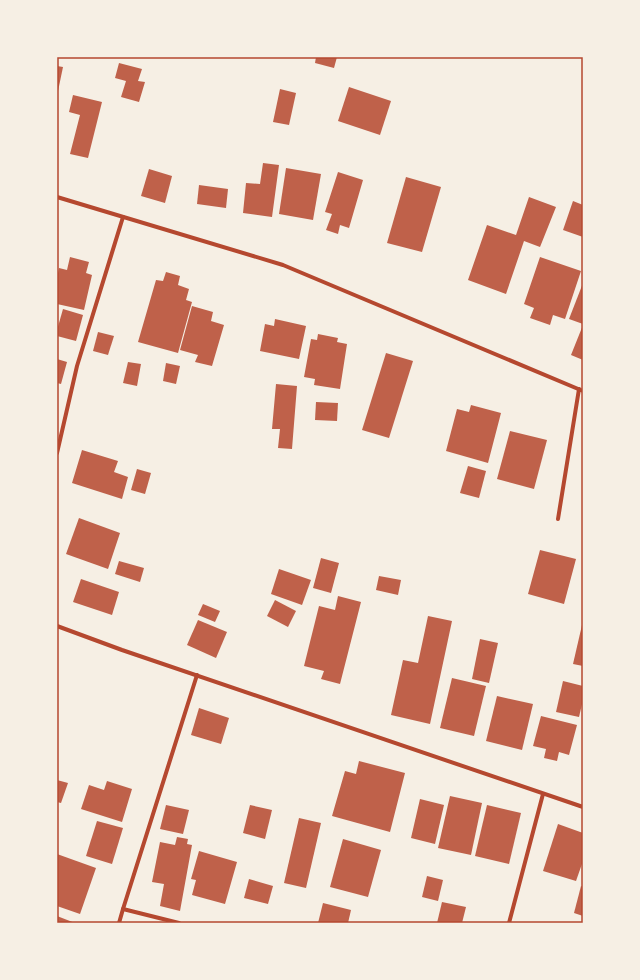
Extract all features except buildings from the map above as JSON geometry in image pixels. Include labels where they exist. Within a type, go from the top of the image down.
[{"type":"street","points":[[57,197],[284,265],[581,390],[558,519]]},
{"type":"street","points":[[57,453],[77,366],[123,217]]},
{"type":"street","points":[[57,626],[122,650],[583,807]]},
{"type":"street","points":[[119,923],[197,675]]},
{"type":"street","points":[[509,923],[543,794]]},
{"type":"street","points":[[123,909],[179,923]]}]
